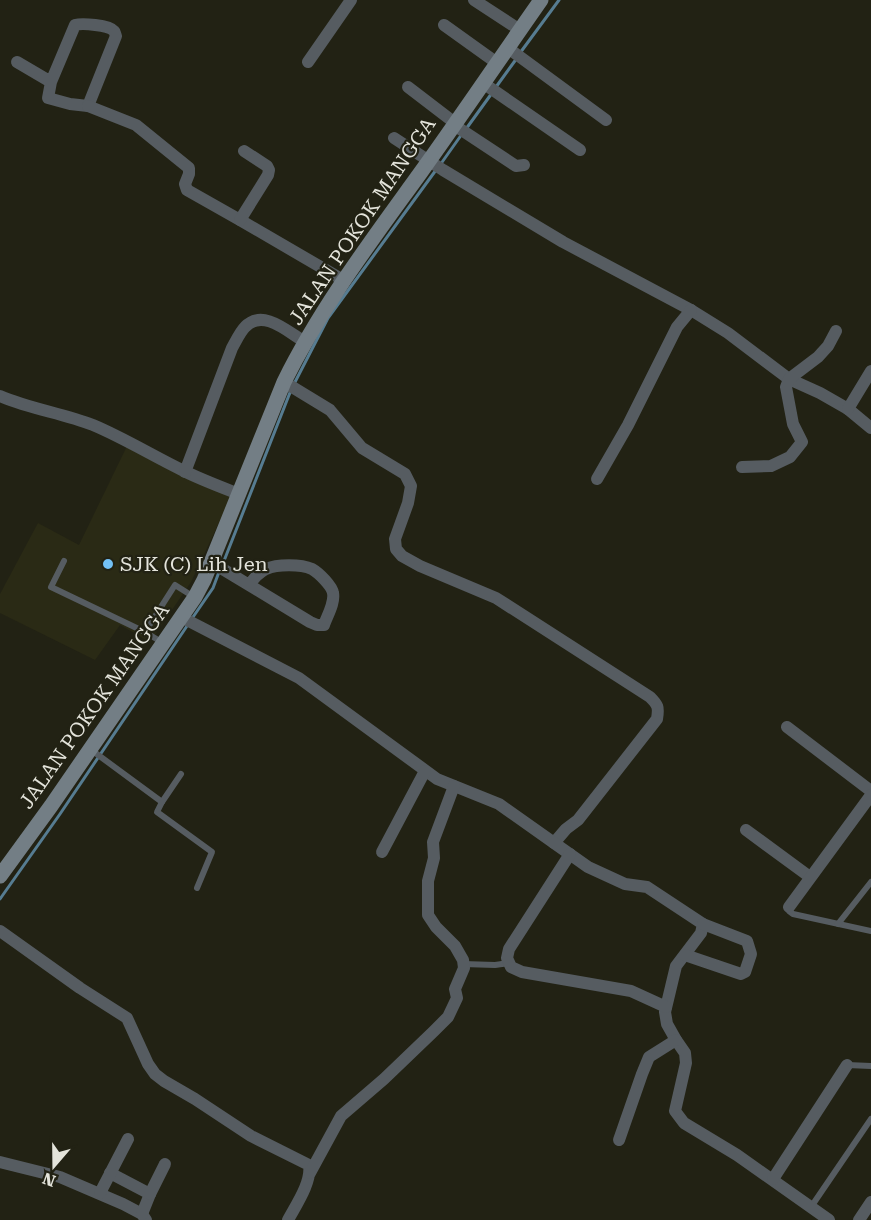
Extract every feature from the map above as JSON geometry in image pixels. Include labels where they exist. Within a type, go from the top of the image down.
[{"type":"main road","name":"JALAN POKOK MANGGA","points":[[0,876],[164,643],[188,621],[195,597],[204,580],[218,566],[239,495],[305,342],[343,280],[435,165],[459,128],[490,88],[497,63],[515,53],[520,30],[541,0]]},
{"type":"street","points":[[309,62],[351,0]]},
{"type":"street","points":[[474,0],[520,30]]},
{"type":"street","points":[[88,106],[116,36],[110,28],[83,24],[75,25],[51,82],[48,98],[88,106],[136,125],[189,168],[185,184],[187,190],[343,280]]},
{"type":"street","points":[[444,25],[497,63]]},
{"type":"street","points":[[515,53],[606,120]]},
{"type":"street","points":[[17,62],[51,82]]},
{"type":"street","points":[[408,87],[459,128],[516,166],[524,165]]},
{"type":"street","points":[[490,88],[580,150]]},
{"type":"street","points":[[394,138],[563,242],[691,310],[728,333],[789,379],[848,409],[871,428]]},
{"type":"street","points":[[240,220],[268,176],[269,170],[267,166],[244,151]]},
{"type":"street","points":[[597,478],[628,425],[677,327],[691,310]]},
{"type":"street","points":[[185,472],[232,348],[243,329],[255,321],[270,320],[305,342]]},
{"type":"street","points":[[742,467],[771,466],[790,457],[802,442],[793,424],[786,387],[789,379],[818,357],[828,346],[836,331]]},
{"type":"street","points":[[848,409],[871,371]]},
{"type":"street","points":[[287,384],[330,410],[362,448],[405,474],[411,486],[408,503],[395,539],[396,549],[402,556],[496,598],[658,704],[657,719],[578,820],[566,829],[554,843]]},
{"type":"street","points":[[0,396],[16,403],[95,426],[185,472],[239,495]]},
{"type":"street","points":[[218,566],[249,585],[317,625],[324,624],[333,602],[333,593],[326,581],[312,569],[295,566],[267,568],[256,575],[249,585]]},
{"type":"street","points":[[188,621],[299,678],[425,771],[454,786],[499,804],[588,867],[625,884],[647,887],[703,924],[747,941],[751,954],[745,972],[741,974],[685,955]]},
{"type":"street","points":[[787,727],[871,793],[789,907]]},
{"type":"street","points":[[382,852],[425,771]]},
{"type":"street","points":[[288,1220],[341,1116],[384,1079],[448,1017],[457,998],[455,989],[464,968],[463,960],[455,946],[436,927],[428,915],[428,881],[434,858],[433,842],[454,786]]},
{"type":"street","points":[[746,830],[810,877]]},
{"type":"street","points":[[570,854],[509,949],[507,958],[511,967],[522,972],[631,991],[666,1006]]},
{"type":"street","points":[[703,924],[701,933],[676,966],[665,1012],[667,1024],[685,1053],[686,1063],[675,1111],[684,1123],[773,1179],[829,1220]]},
{"type":"street","points":[[0,931],[80,988],[127,1018],[155,1074],[251,1136],[309,1165],[310,1173]]},
{"type":"street","points":[[619,1140],[649,1057],[676,1040]]},
{"type":"street","points":[[773,1179],[847,1065]]},
{"type":"street","points":[[100,1193],[128,1139]]},
{"type":"street","points":[[0,1162],[60,1177],[100,1193],[144,1217],[150,1194],[165,1164]]},
{"type":"street","points":[[110,1173],[150,1194]]},
{"type":"street","points":[[859,1220],[871,1202]]},
{"type":"lane","points":[[64,561],[51,586],[164,643]]},
{"type":"lane","points":[[145,632],[175,585],[195,597]]},
{"type":"lane","points":[[90,749],[162,802]]},
{"type":"lane","points":[[181,774],[157,813],[212,852],[197,888]]},
{"type":"lane","points":[[838,924],[871,882]]},
{"type":"lane","points":[[789,907],[789,911],[793,914],[871,931]]},
{"type":"lane","points":[[463,964],[509,963]]},
{"type":"lane","points":[[847,1065],[871,1066]]},
{"type":"lane","points":[[811,1207],[871,1119]]},
{"type":"shaded area","name":"SJK (C) Lih Jen","points":[[128,444],[232,495],[191,582],[150,642],[120,625],[95,660],[0,613],[0,594],[38,523],[79,545]]},
{"type":"waterway","points":[[520,53],[559,0]]},
{"type":"waterway","points":[[496,87],[517,58]]},
{"type":"waterway","points":[[466,129],[492,93]]},
{"type":"waterway","points":[[440,165],[462,134]]},
{"type":"waterway","points":[[294,384],[328,318],[436,170]]},
{"type":"waterway","points":[[222,566],[291,390]]},
{"type":"waterway","points":[[191,620],[213,588],[219,572]]},
{"type":"waterway","points":[[0,899],[187,626]]},
{"type":"place","name":"SJK (C) Lih Jen","points":[[108,564]]}]
